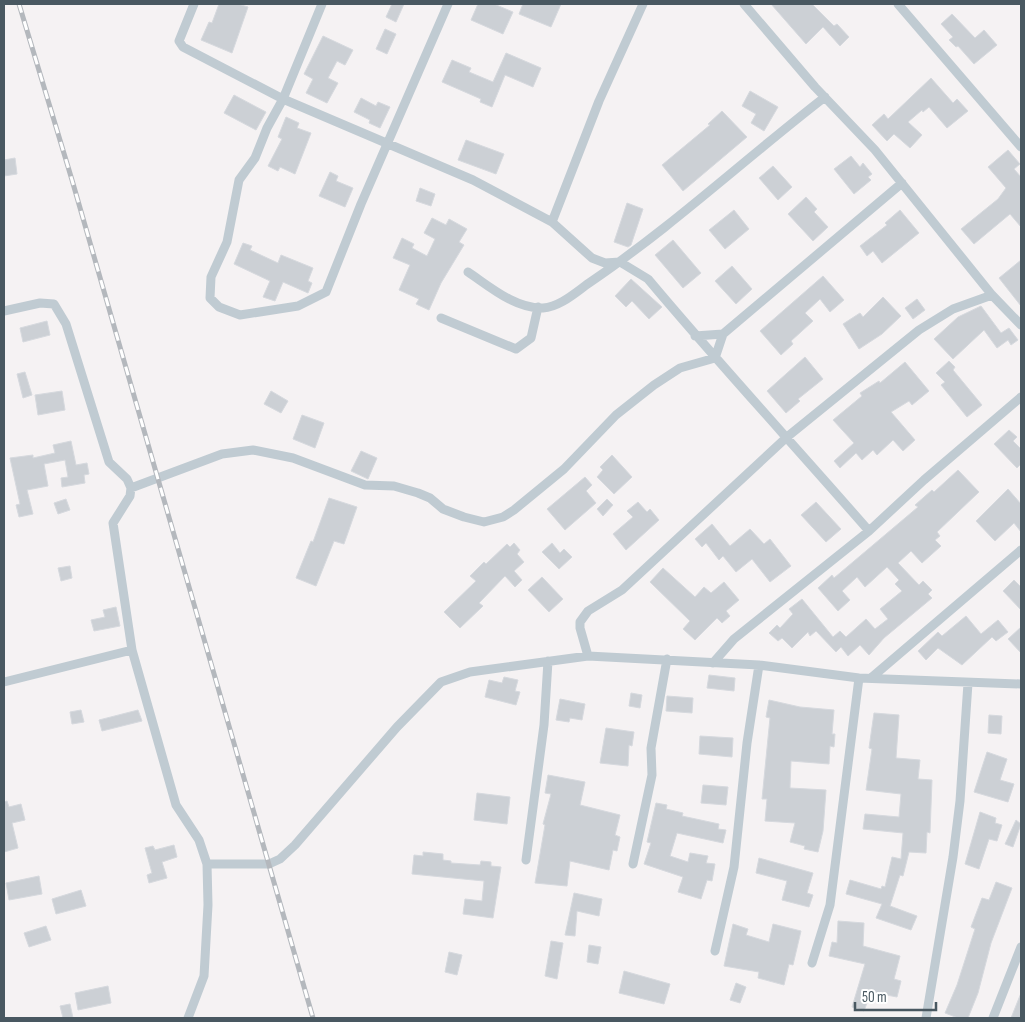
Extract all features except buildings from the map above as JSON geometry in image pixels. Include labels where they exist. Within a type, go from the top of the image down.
[{"type":"street","points":[[194,4],[179,41],[183,47],[283,99],[389,142],[473,180],[552,222],[592,258],[605,263],[620,262],[648,279],[695,336],[787,436],[869,531]]},
{"type":"street","points":[[322,4],[283,99],[266,128],[255,158],[239,180],[227,242],[210,277],[210,298],[227,312],[240,315],[298,306],[326,292],[361,204],[448,4]]},
{"type":"street","points":[[552,222],[600,101],[643,4]]},
{"type":"street","points":[[744,4],[825,97],[875,150],[992,295],[1021,325]]},
{"type":"street","points":[[898,4],[1021,147]]},
{"type":"street","points":[[468,272],[505,296],[542,308],[560,303],[620,262],[825,97]]},
{"type":"street","points":[[716,358],[723,334],[902,183]]},
{"type":"street","points":[[588,656],[580,628],[582,617],[588,611],[622,590],[787,436],[919,330],[953,309],[992,295]]},
{"type":"street","points":[[4,311],[40,303],[54,304],[66,324],[109,462],[127,479],[131,488],[130,496],[113,523],[132,650],[176,805],[199,840],[207,864],[208,905],[204,976],[188,1018]]},
{"type":"street","points":[[441,318],[516,350],[531,338],[538,307]]},
{"type":"street","points":[[695,336],[723,334]]},
{"type":"street","points":[[131,488],[222,454],[253,450],[293,458],[365,485],[394,486],[418,493],[430,498],[443,508],[464,517],[484,522],[503,517],[514,510],[564,469],[616,415],[654,385],[680,368],[716,358]]},
{"type":"street","points":[[713,663],[734,639],[869,531],[924,480],[1021,397]]},
{"type":"street","points":[[871,678],[1021,550]]},
{"type":"street","points":[[4,682],[132,650]]},
{"type":"street","points":[[207,864],[269,864],[280,859],[295,845],[396,727],[441,682],[470,672],[588,656],[759,665],[859,678],[1021,684]]},
{"type":"street","points":[[633,864],[652,775],[651,748],[667,659]]},
{"type":"street","points":[[526,860],[544,725],[548,661]]},
{"type":"street","points":[[715,951],[734,867],[747,742],[759,665]]},
{"type":"street","points":[[812,963],[830,905],[859,678]]},
{"type":"street","points":[[926,1018],[960,801],[968,683]]},
{"type":"street","points":[[994,1018],[1021,947]]},
{"type":"railway","points":[[19,4],[72,180],[313,1018]]}]
